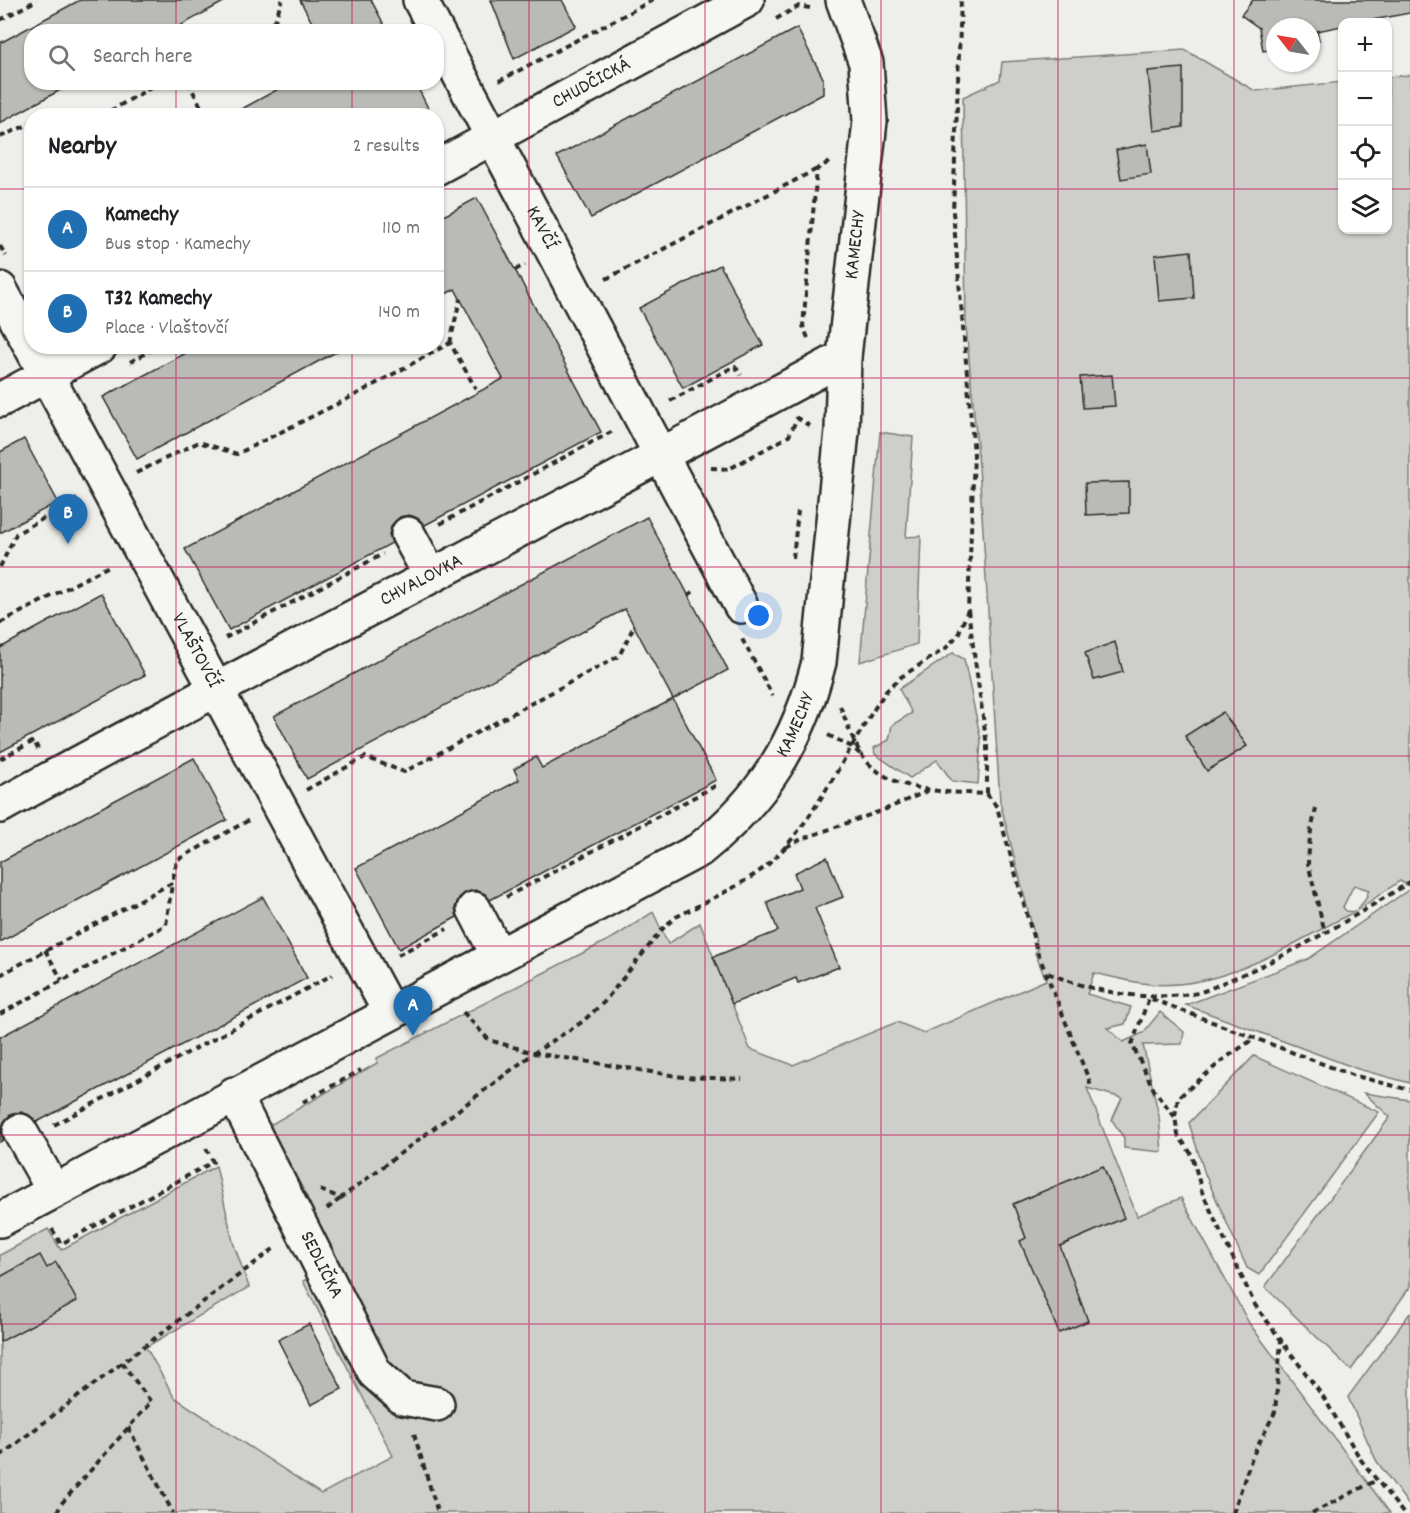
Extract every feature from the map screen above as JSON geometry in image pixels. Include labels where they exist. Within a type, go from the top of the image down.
[{"type":"street","name":"KAVČÍ","points":[[420,0],[433,24]]},
{"type":"street","name":"KAMECHY","points":[[0,1220],[234,1094],[699,850],[730,825],[759,793],[780,761],[806,708],[819,662],[842,431],[844,357],[870,121],[866,63],[839,4]]},
{"type":"street","name":"CHUDČICKÁ","points":[[444,164],[748,7]]},
{"type":"street","name":"KAVČÍ","points":[[444,45],[668,470],[739,618]]},
{"type":"street","name":"VLAŠTOVČÍ","points":[[0,289],[24,334]]},
{"type":"street","name":"VLAŠTOVČÍ","points":[[35,354],[390,1012]]},
{"type":"street","points":[[0,400],[85,354]]},
{"type":"street","name":"CHVALOVKA","points":[[0,806],[216,687],[431,576],[668,470],[844,357]]},
{"type":"street","points":[[409,537],[431,576]]},
{"type":"street","points":[[475,911],[498,956]]},
{"type":"street","name":"SEDLIČKA","points":[[234,1094],[375,1373],[403,1398]]},
{"type":"street","points":[[23,1136],[54,1191]]},
{"type":"street","points":[[403,1398],[437,1404]]},
{"type":"path","points":[[0,20],[37,0]]},
{"type":"path","points":[[270,24],[275,21],[282,0]]},
{"type":"path","points":[[494,84],[653,0]]},
{"type":"path","points":[[962,0],[953,212],[974,454],[968,610],[987,746],[987,794],[997,807],[1037,951],[1091,1085]]},
{"type":"path","points":[[748,7],[839,4]]},
{"type":"path","points":[[115,108],[147,90]]},
{"type":"path","points":[[192,90],[202,108]]},
{"type":"path","points":[[0,137],[24,126]]},
{"type":"path","points":[[598,284],[834,160]]},
{"type":"path","points":[[808,343],[809,335],[803,326],[816,169]]},
{"type":"path","points":[[460,299],[450,343],[476,389]]},
{"type":"path","points":[[444,346],[450,343]]},
{"type":"path","points":[[132,475],[199,442],[237,454],[355,395],[430,354]]},
{"type":"path","points":[[197,651],[230,636],[409,537],[735,366],[745,382]]},
{"type":"path","points":[[668,470],[709,468],[729,470],[789,435],[797,418],[812,427]]},
{"type":"path","points":[[0,567],[16,534],[85,495]]},
{"type":"path","points":[[793,561],[796,516],[800,507]]},
{"type":"path","points":[[0,623],[105,568]]},
{"type":"path","points":[[0,1456],[534,1053],[582,1022],[604,1002],[665,926],[676,917],[758,872],[782,849],[853,745],[887,690],[901,677],[946,648],[957,635],[968,610]]},
{"type":"path","points":[[739,618],[775,699]]},
{"type":"path","points":[[303,792],[365,757],[404,772],[619,657],[634,626]]},
{"type":"path","points":[[839,704],[853,745],[888,780],[932,789],[987,794]]},
{"type":"path","points":[[822,732],[853,745]]},
{"type":"path","points":[[0,759],[34,741],[39,751]]},
{"type":"path","points":[[23,1136],[362,959],[392,958],[475,911],[725,781]]},
{"type":"path","points":[[782,849],[802,839],[884,810],[932,789]]},
{"type":"path","points":[[1316,808],[1310,836],[1308,863],[1325,933]]},
{"type":"path","points":[[0,1014],[166,925],[177,860],[254,816]]},
{"type":"path","points":[[1149,998],[1193,994],[1256,969],[1325,933],[1410,882]]},
{"type":"path","points":[[0,975],[172,883]]},
{"type":"path","points":[[45,950],[62,980]]},
{"type":"path","points":[[1047,973],[1083,987],[1149,998],[1352,1075],[1410,1090]]},
{"type":"path","points":[[1149,998],[1132,1044],[1154,1090],[1175,1117]]},
{"type":"path","points":[[463,1012],[489,1040],[534,1053],[684,1077],[742,1079]]},
{"type":"path","points":[[1255,1038],[1224,1059],[1178,1098],[1175,1117],[1178,1136],[1192,1155],[1202,1192],[1255,1305],[1324,1398],[1360,1460],[1404,1513]]},
{"type":"path","points":[[50,1224],[61,1244],[213,1162],[206,1148]]},
{"type":"path","points":[[274,1174],[342,1198]]},
{"type":"path","points":[[1233,1513],[1252,1457],[1275,1412],[1281,1341]]},
{"type":"path","points":[[57,1513],[61,1504],[151,1402],[122,1363]]},
{"type":"path","points":[[403,1398],[438,1513]]},
{"type":"path","points":[[129,1427],[172,1513]]},
{"type":"path","points":[[1312,1513],[1377,1480]]},
{"type":"shaded area","points":[[1185,50],[1255,91],[1338,82],[1338,234],[1392,234],[1392,77],[1410,75],[1410,887],[1400,881],[1356,911],[1365,900],[1369,890],[1354,885],[1343,907],[1346,911],[1354,912],[1281,951],[1230,973],[1177,984],[1149,984],[1094,973],[1087,994],[1131,1007],[1125,1024],[1108,1028],[1123,1042],[1143,1033],[1160,1012],[1184,1032],[1182,1044],[1143,1045],[1159,1116],[1162,1152],[1124,1148],[1124,1138],[1112,1120],[1122,1098],[1087,1088],[1137,1216],[1181,1198],[1249,1323],[1390,1513],[0,1513],[0,1255],[48,1229],[61,1250],[216,1166],[233,1242],[249,1287],[146,1347],[174,1397],[321,1494],[393,1456],[303,1281],[333,1263],[270,1125],[377,1063],[377,1058],[616,936],[653,912],[668,944],[700,923],[750,1049],[793,1065],[897,1022],[924,1033],[1046,980],[1035,953],[1038,949],[1000,802],[979,467],[966,326],[963,97],[1000,80],[1002,62]]},
{"type":"shaded area","points":[[880,432],[913,437],[906,537],[921,536],[917,644],[860,662]]},
{"type":"shaded area","points":[[953,653],[964,659],[981,740],[978,784],[952,781],[937,760],[910,778],[875,754],[874,748],[889,740],[892,725],[912,713],[899,689]]},
{"type":"shaded area","points":[[1410,889],[1410,1083],[1358,1069],[1186,1005],[1308,959]]},
{"type":"shaded area","points":[[1254,1056],[1379,1112],[1259,1275],[1247,1268],[1205,1174],[1189,1123]]},
{"type":"shaded area","points":[[1364,1093],[1410,1100],[1410,1287],[1351,1370],[1265,1287],[1390,1117]]},
{"type":"shaded area","points":[[1410,1313],[1410,1507],[1376,1460],[1348,1397]]},
{"type":"building","points":[[80,0],[227,0],[184,24],[35,24]]},
{"type":"building","points":[[300,0],[371,0],[384,24],[313,24]]},
{"type":"building","points":[[491,0],[562,0],[576,26],[514,59]]},
{"type":"building","points":[[1253,0],[1410,0],[1410,13],[1383,18],[1338,18],[1338,27],[1320,30],[1320,18],[1266,18],[1266,50],[1263,51],[1259,28],[1241,15]]},
{"type":"building","points":[[797,28],[823,78],[823,94],[591,218],[557,156]]},
{"type":"building","points":[[24,30],[24,90],[60,90],[0,123],[0,43]]},
{"type":"building","points":[[1183,68],[1183,127],[1154,131],[1148,71]]},
{"type":"building","points":[[276,90],[419,90],[428,108],[244,108]]},
{"type":"building","points":[[1147,144],[1151,174],[1121,179],[1116,150]]},
{"type":"building","points":[[477,198],[601,432],[425,525],[409,515],[400,517],[392,525],[389,534],[392,543],[229,630],[185,549],[503,379],[455,289],[444,295],[444,216]]},
{"type":"building","points":[[1191,251],[1194,298],[1159,301],[1155,255]]},
{"type":"building","points":[[720,265],[763,345],[683,388],[639,308]]},
{"type":"building","points":[[184,354],[332,354],[137,459],[103,397]]},
{"type":"building","points":[[1112,375],[1115,406],[1083,408],[1080,377]]},
{"type":"building","points":[[24,439],[58,502],[0,533],[0,452]]},
{"type":"building","points":[[1129,482],[1129,513],[1086,515],[1085,483]]},
{"type":"building","points":[[647,517],[728,670],[673,699],[625,609],[307,779],[274,716]]},
{"type":"building","points":[[101,593],[145,675],[0,752],[0,648]]},
{"type":"building","points":[[1115,642],[1123,672],[1094,680],[1085,653]]},
{"type":"building","points":[[673,699],[716,780],[490,900],[485,894],[475,890],[465,893],[459,898],[455,908],[457,917],[399,949],[356,868],[519,780],[514,769],[536,757],[542,768]]},
{"type":"building","points":[[1223,712],[1247,746],[1207,771],[1185,736]]},
{"type":"building","points":[[194,758],[227,820],[0,942],[0,862]]},
{"type":"building","points":[[827,857],[843,897],[815,908],[839,967],[798,983],[796,978],[732,1004],[713,957],[778,931],[767,902],[800,888],[794,873]]},
{"type":"building","points":[[263,897],[307,978],[37,1122],[21,1112],[11,1114],[4,1122],[1,1131],[3,1140],[0,1142],[0,1037]]},
{"type":"building","points":[[1103,1166],[1124,1218],[1060,1246],[1088,1321],[1059,1333],[1020,1241],[1026,1238],[1013,1204]]},
{"type":"building","points":[[40,1255],[47,1268],[56,1262],[77,1301],[0,1342],[0,1277]]},
{"type":"building","points":[[309,1324],[342,1389],[311,1405],[278,1340]]},
{"type":"place","name":"T32 Kamechy","points":[[68,544]]},
{"type":"place","name":"Kamechy","points":[[413,1036]]}]
